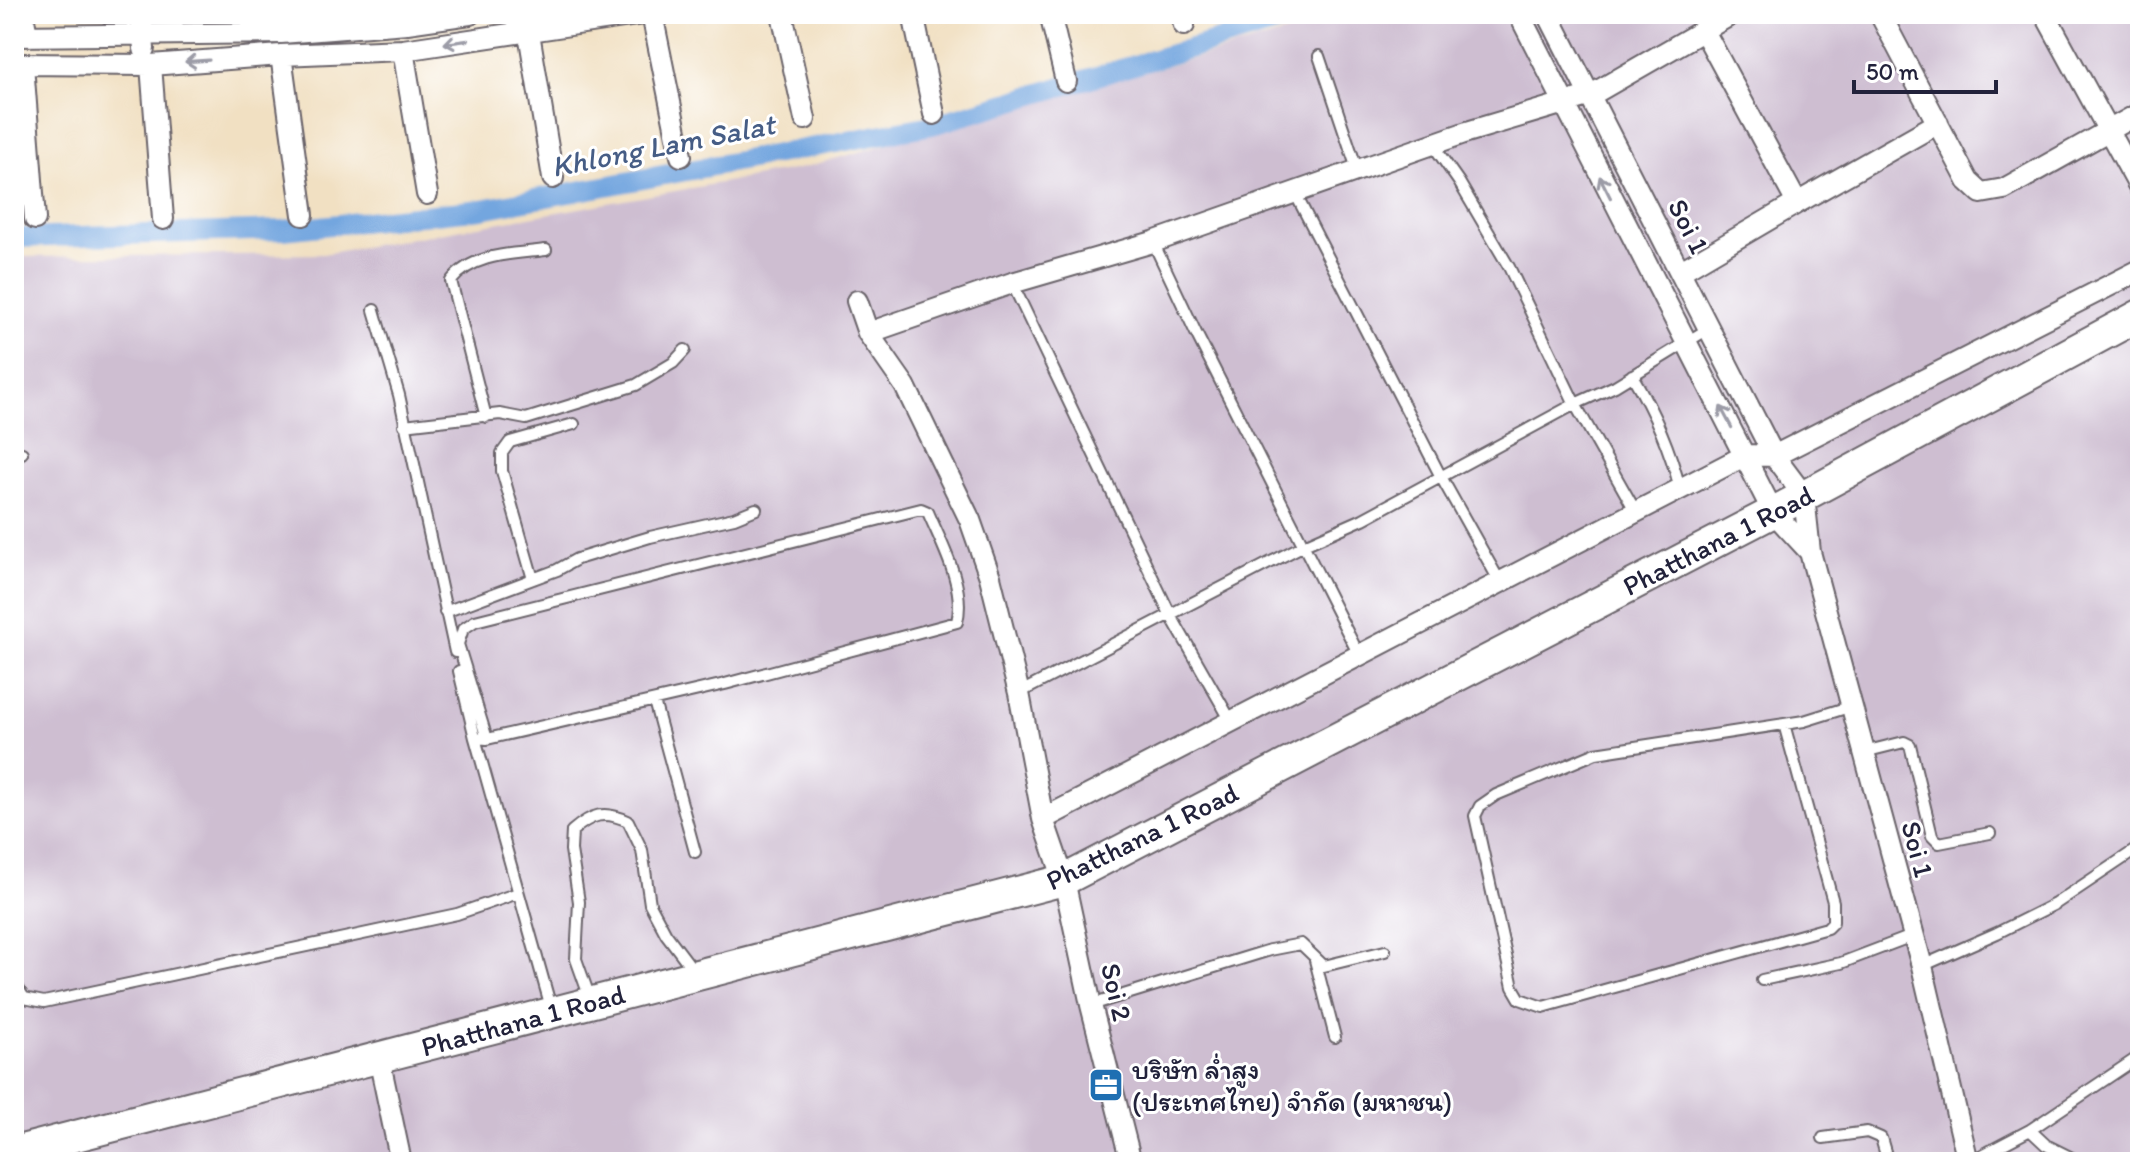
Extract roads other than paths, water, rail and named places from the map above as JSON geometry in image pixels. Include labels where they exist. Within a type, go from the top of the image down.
[{"type":"main road","name":"Phatthana 1 Road","points":[[14,1152],[1064,880],[1804,496],[2140,315]]},
{"type":"street","points":[[23,14],[20,36],[150,36],[275,24],[470,14]]},
{"type":"street","points":[[141,14],[150,36]]},
{"type":"street","points":[[153,14],[150,36],[163,219]]},
{"type":"street","points":[[35,219],[18,64],[152,64],[403,50],[644,14]]},
{"type":"street","points":[[652,14],[681,156]]},
{"type":"street","points":[[782,14],[805,119]]},
{"type":"street","points":[[913,14],[934,114]]},
{"type":"street","points":[[1050,14],[1066,81]]},
{"type":"street","name":"Soi 1","points":[[1519,14],[1773,512],[1810,552]]},
{"type":"street","name":"Soi 1","points":[[1548,14],[1774,456],[1804,496],[1810,552],[1922,966],[1969,1162]]},
{"type":"street","points":[[868,333],[1012,283],[1153,242],[1357,169],[1591,95],[1732,14]]},
{"type":"street","points":[[1880,14],[1968,181],[1981,193],[2004,189],[2140,113]]},
{"type":"street","points":[[2045,14],[2140,188]]},
{"type":"street","points":[[400,19],[427,194]]},
{"type":"street","points":[[1703,29],[1797,203]]},
{"type":"street","points":[[529,33],[553,178]]},
{"type":"street","points":[[281,55],[303,215]]},
{"type":"street","points":[[1681,271],[1938,123]]},
{"type":"street","points":[[1043,819],[1746,455],[1774,456],[2140,270]]},
{"type":"street","name":"Soi 2","points":[[857,301],[868,333],[905,386],[970,520],[990,577],[1019,693],[1043,819],[1064,880],[1091,1005],[1131,1162]]},
{"type":"street","points":[[379,1058],[401,1162]]},
{"type":"lane","points":[[1319,56],[1357,169]]},
{"type":"lane","points":[[1433,145],[1459,182],[1509,267],[1575,404],[1636,512]]},
{"type":"lane","points":[[1295,193],[1440,475],[1500,582]]},
{"type":"lane","points":[[1153,242],[1359,655]]},
{"type":"lane","points":[[486,417],[451,281],[461,268],[492,256],[546,250]]},
{"type":"lane","points":[[1012,283],[1171,616],[1231,721]]},
{"type":"lane","points":[[374,310],[399,395],[445,612],[481,738]]},
{"type":"lane","points":[[1019,693],[1304,545],[1363,519],[1440,475],[1632,375],[1708,329]]},
{"type":"lane","points":[[404,425],[500,414],[526,419],[636,385],[673,363],[685,350]]},
{"type":"lane","points":[[1632,375],[1650,405],[1671,453],[1680,489]]},
{"type":"lane","points":[[533,579],[502,471],[502,453],[510,442],[574,424]]},
{"type":"lane","points":[[445,612],[577,559],[650,537],[734,518],[756,509]]},
{"type":"lane","points":[[481,738],[654,701],[817,661],[957,622],[961,608],[956,584],[928,512],[921,509],[475,621],[463,629],[458,644],[518,893],[553,1013]]},
{"type":"lane","points":[[654,701],[695,852]]},
{"type":"lane","points":[[1784,724],[1833,902],[1833,922],[1827,928],[1543,1007],[1520,999],[1513,987],[1475,816],[1480,806],[1534,777],[1596,753],[1784,724],[1804,721],[1852,706]]},
{"type":"lane","points":[[1864,752],[1904,742],[1910,745],[1932,836],[1939,843],[1990,833]]},
{"type":"lane","points":[[591,1002],[576,959],[579,902],[571,850],[572,831],[588,817],[611,813],[628,821],[642,850],[650,904],[666,934],[697,975]]},
{"type":"lane","points":[[1922,966],[2055,904],[2140,847]]},
{"type":"lane","points":[[14,982],[24,998],[44,1002],[457,914],[518,893]]},
{"type":"lane","points":[[1762,980],[1841,963],[1912,936]]},
{"type":"lane","points":[[1091,1005],[1270,950],[1301,944],[1324,966],[1385,951]]},
{"type":"lane","points":[[1315,960],[1335,1037]]},
{"type":"lane","points":[[1969,1162],[2030,1130],[2140,1056]]},
{"type":"lane","points":[[2030,1130],[2046,1145],[2080,1162]]},
{"type":"lane","points":[[1823,1138],[1867,1132],[1881,1138],[1888,1162]]},
{"type":"waterway","name":"Khlong Lam Salat","points":[[14,238],[283,230],[482,209],[932,125],[1306,14]]},
{"type":"place","name":"บริษัท ล่ำสูง (ประเทศไทย) จำกัด (มหาชน)","points":[[1106,1085]]}]
